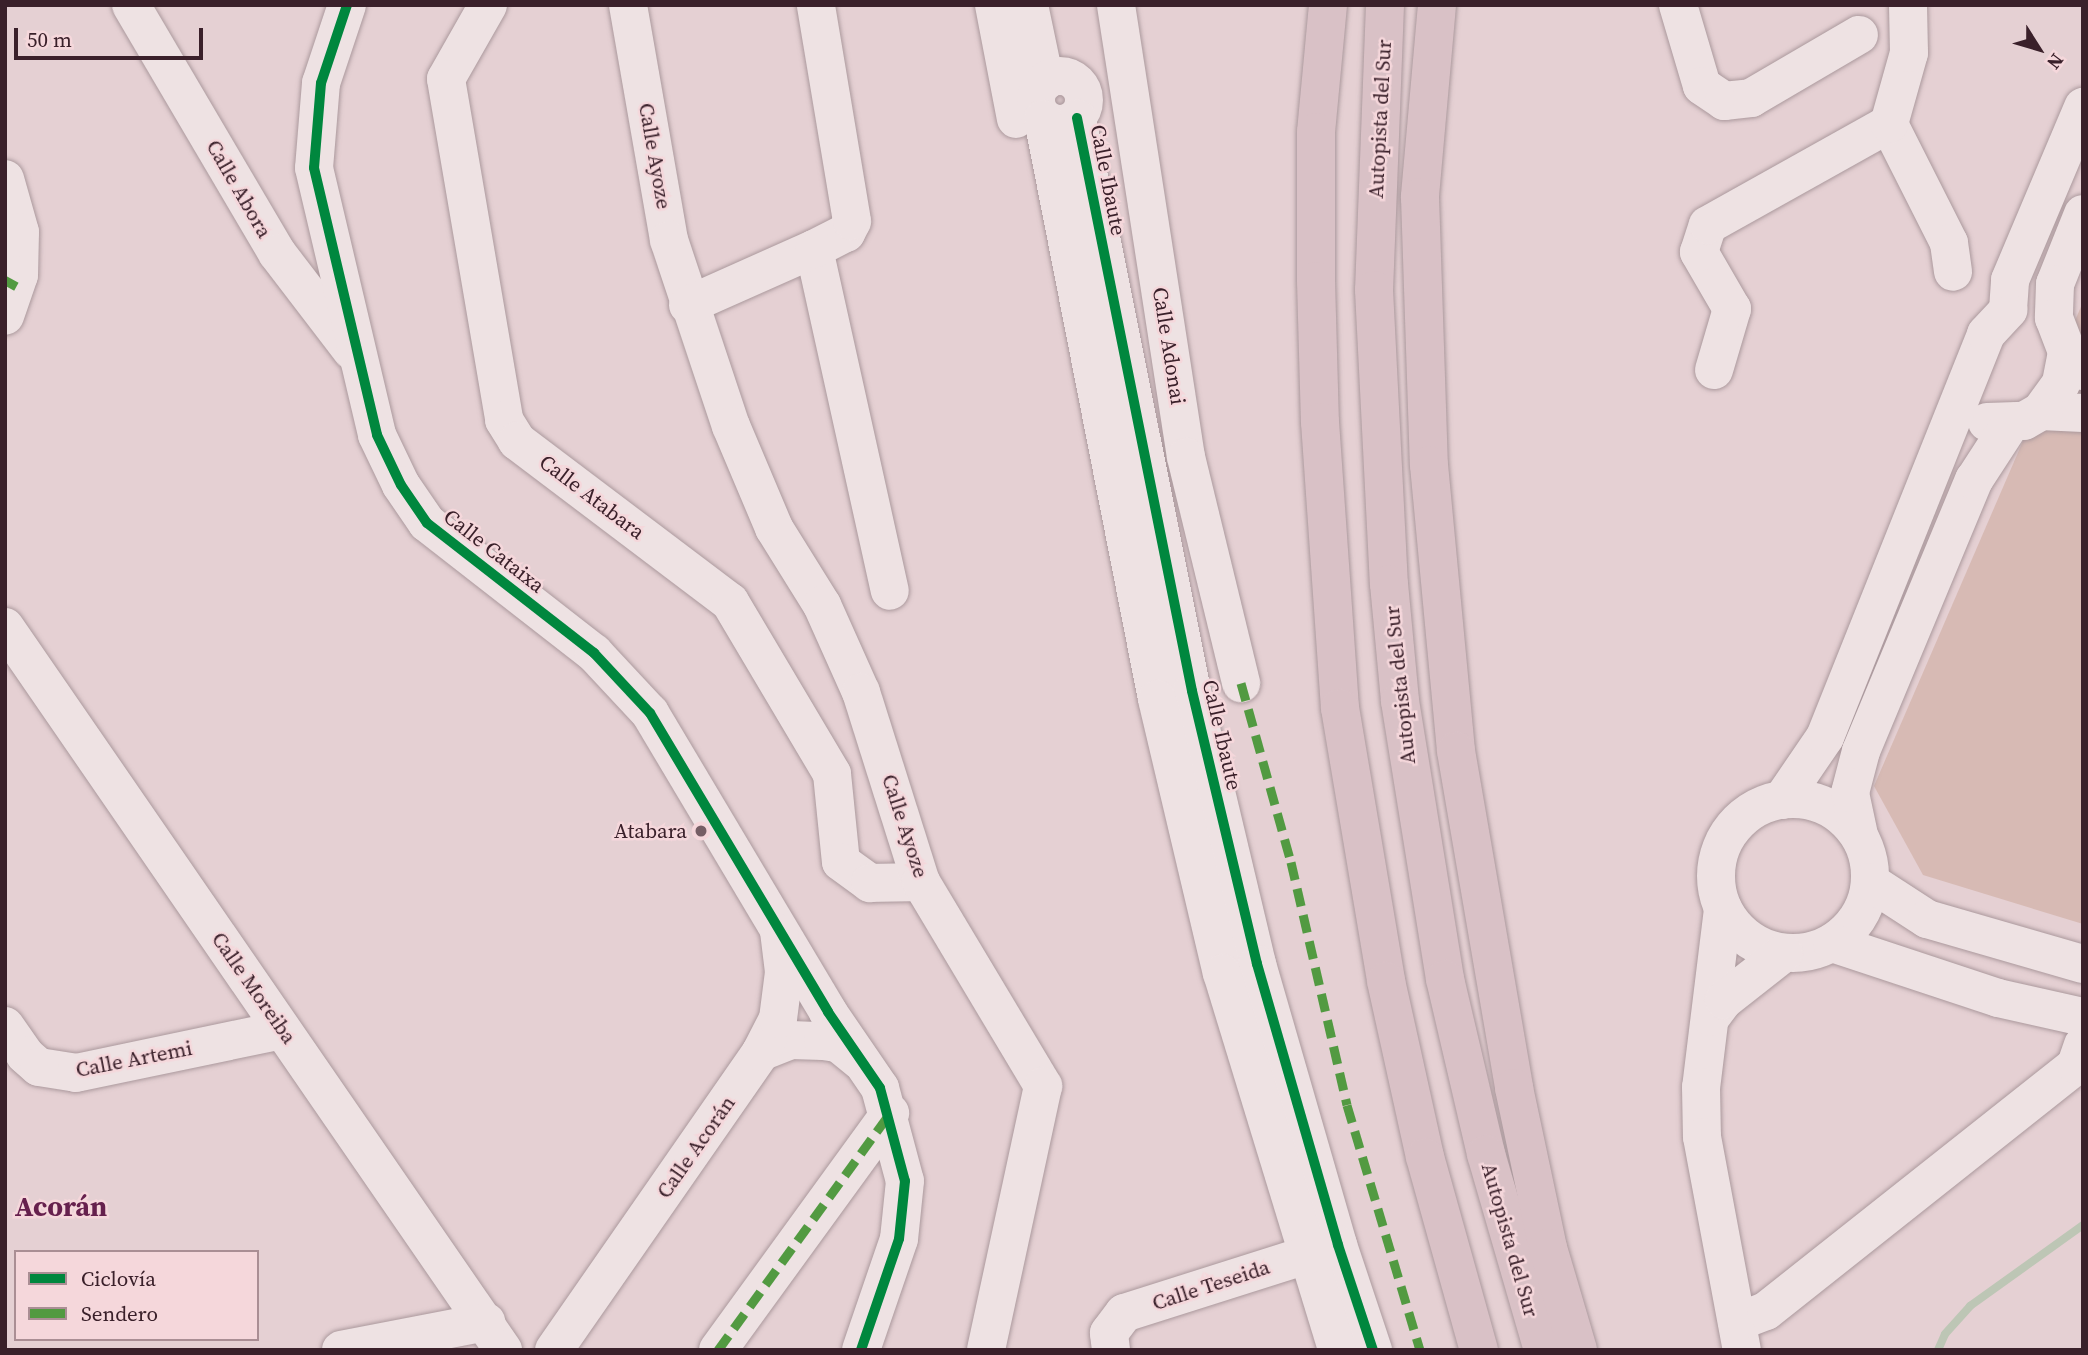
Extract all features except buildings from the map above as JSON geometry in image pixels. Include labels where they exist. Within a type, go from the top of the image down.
[{"type":"highway","points":[[1301,5],[1299,40],[1316,132]]},
{"type":"highway","points":[[1328,5],[1316,132],[1320,422],[1340,708],[1385,981],[1425,1157],[1479,1350]]},
{"type":"highway","name":"Autopista del Sur","points":[[1385,5],[1374,290],[1389,584],[1400,701],[1446,979],[1486,1154],[1543,1350]]},
{"type":"highway","points":[[1437,5],[1420,197],[1429,465],[1456,751],[1514,1088],[1548,1248],[1578,1350]]},
{"type":"highway","points":[[1420,197],[1454,5]]},
{"type":"street","name":"Calle Abora","points":[[131,5],[277,253],[362,364]]},
{"type":"street","name":"Calle Cataixa","points":[[347,5],[321,83],[314,168],[377,435],[401,485],[427,523],[594,653],[626,685],[685,768],[828,1012],[867,1067],[890,1113],[905,1181],[899,1239],[861,1350]]},
{"type":"street","name":"Calle Atabara","points":[[488,5],[446,79],[504,420],[517,441],[730,602],[832,774],[841,862],[870,883],[921,882]]},
{"type":"street","name":"Calle Ayoze","points":[[628,5],[669,240],[688,305],[731,426],[774,527],[822,605],[861,692],[921,882],[1043,1086],[986,1350]]},
{"type":"street","points":[[688,305],[814,249],[845,233],[852,221],[853,207],[816,5]]},
{"type":"street","points":[[994,5],[1045,119],[1084,99],[1080,86],[1059,76],[1045,81],[1030,5]]},
{"type":"street","name":"Calle Adonai","points":[[1116,5],[1186,457],[1241,683]]},
{"type":"street","points":[[1678,5],[1702,86],[1724,101],[1751,98],[1859,35]]},
{"type":"street","points":[[1909,5],[1909,53],[1889,124],[1949,243],[1953,272]]},
{"type":"street","points":[[2008,310],[2010,280],[2083,107]]},
{"type":"street","name":"Calle Ibaute","points":[[1045,119],[1144,549],[1174,695],[1256,964],[1322,1250],[1337,1350]]},
{"type":"street","points":[[1714,370],[1732,309],[1699,252],[1708,225],[1889,124]]},
{"type":"street","points":[[5,179],[20,232],[19,275],[5,316]]},
{"type":"street","points":[[1858,835],[1842,816],[1821,804],[1782,800],[1748,813],[1729,834],[1718,858],[1716,884],[1723,909],[1737,931],[1759,946],[1784,953],[1809,952],[1832,943],[1858,917],[1870,882],[1868,858],[1858,835],[1850,793],[1861,751],[1974,480],[2026,417],[2061,383],[2068,347],[2055,284],[2083,214]]},
{"type":"street","points":[[814,249],[890,591]]},
{"type":"street","points":[[1782,800],[1825,737],[1986,334],[2008,310],[2034,305],[2068,347]]},
{"type":"street","points":[[1959,403],[1987,422],[2083,413]]},
{"type":"street","name":"Calle Moreiba","points":[[5,627],[495,1336]]},
{"type":"street","points":[[1870,882],[1927,919],[2083,964]]},
{"type":"street","points":[[1723,909],[1701,1087],[1702,1137],[1739,1336]]},
{"type":"street","name":"Calle Acorán","points":[[554,1350],[761,1052],[779,1007],[784,972],[778,924]]},
{"type":"street","points":[[1832,943],[1998,998],[2083,1017]]},
{"type":"street","points":[[1711,1017],[1724,1000],[1784,953]]},
{"type":"street","name":"Calle Artemi","points":[[5,1026],[25,1055],[39,1067],[76,1073],[282,1030]]},
{"type":"street","points":[[761,1052],[791,1040],[838,1043],[867,1067]]},
{"type":"street","points":[[1739,1336],[1766,1311],[2076,1065],[2083,1045]]},
{"type":"street","points":[[718,1350],[890,1113]]},
{"type":"street","name":"Calle Ibaute","points":[[1322,1250],[1373,1350]]},
{"type":"street","name":"Calle Teseida","points":[[1111,1350],[1109,1333],[1124,1313],[1322,1250]]},
{"type":"street","points":[[341,1350],[495,1336]]},
{"type":"shaded area","points":[[2083,302],[2083,924],[1923,875],[1874,786]]},
{"type":"waterway","points":[[1938,1350],[1945,1334],[1970,1306],[2083,1225]]},
{"type":"marked path","points":[[5,280],[16,286]]},
{"type":"marked path","points":[[1241,683],[1291,862],[1347,1105],[1420,1350]]},
{"type":"marked path","points":[[718,1350],[890,1113]]},
{"type":"cycle path","points":[[347,5],[321,83],[314,168],[377,435],[401,485],[427,523],[594,653],[650,713],[828,1012],[880,1088],[905,1181],[899,1239],[861,1350]]},
{"type":"cycle path","points":[[1077,118],[1192,691],[1257,964],[1338,1245],[1373,1350]]},
{"type":"place","name":"Atabara","points":[[701,831]]},
{"type":"district","name":"Acorán","points":[[61,1206]]}]
